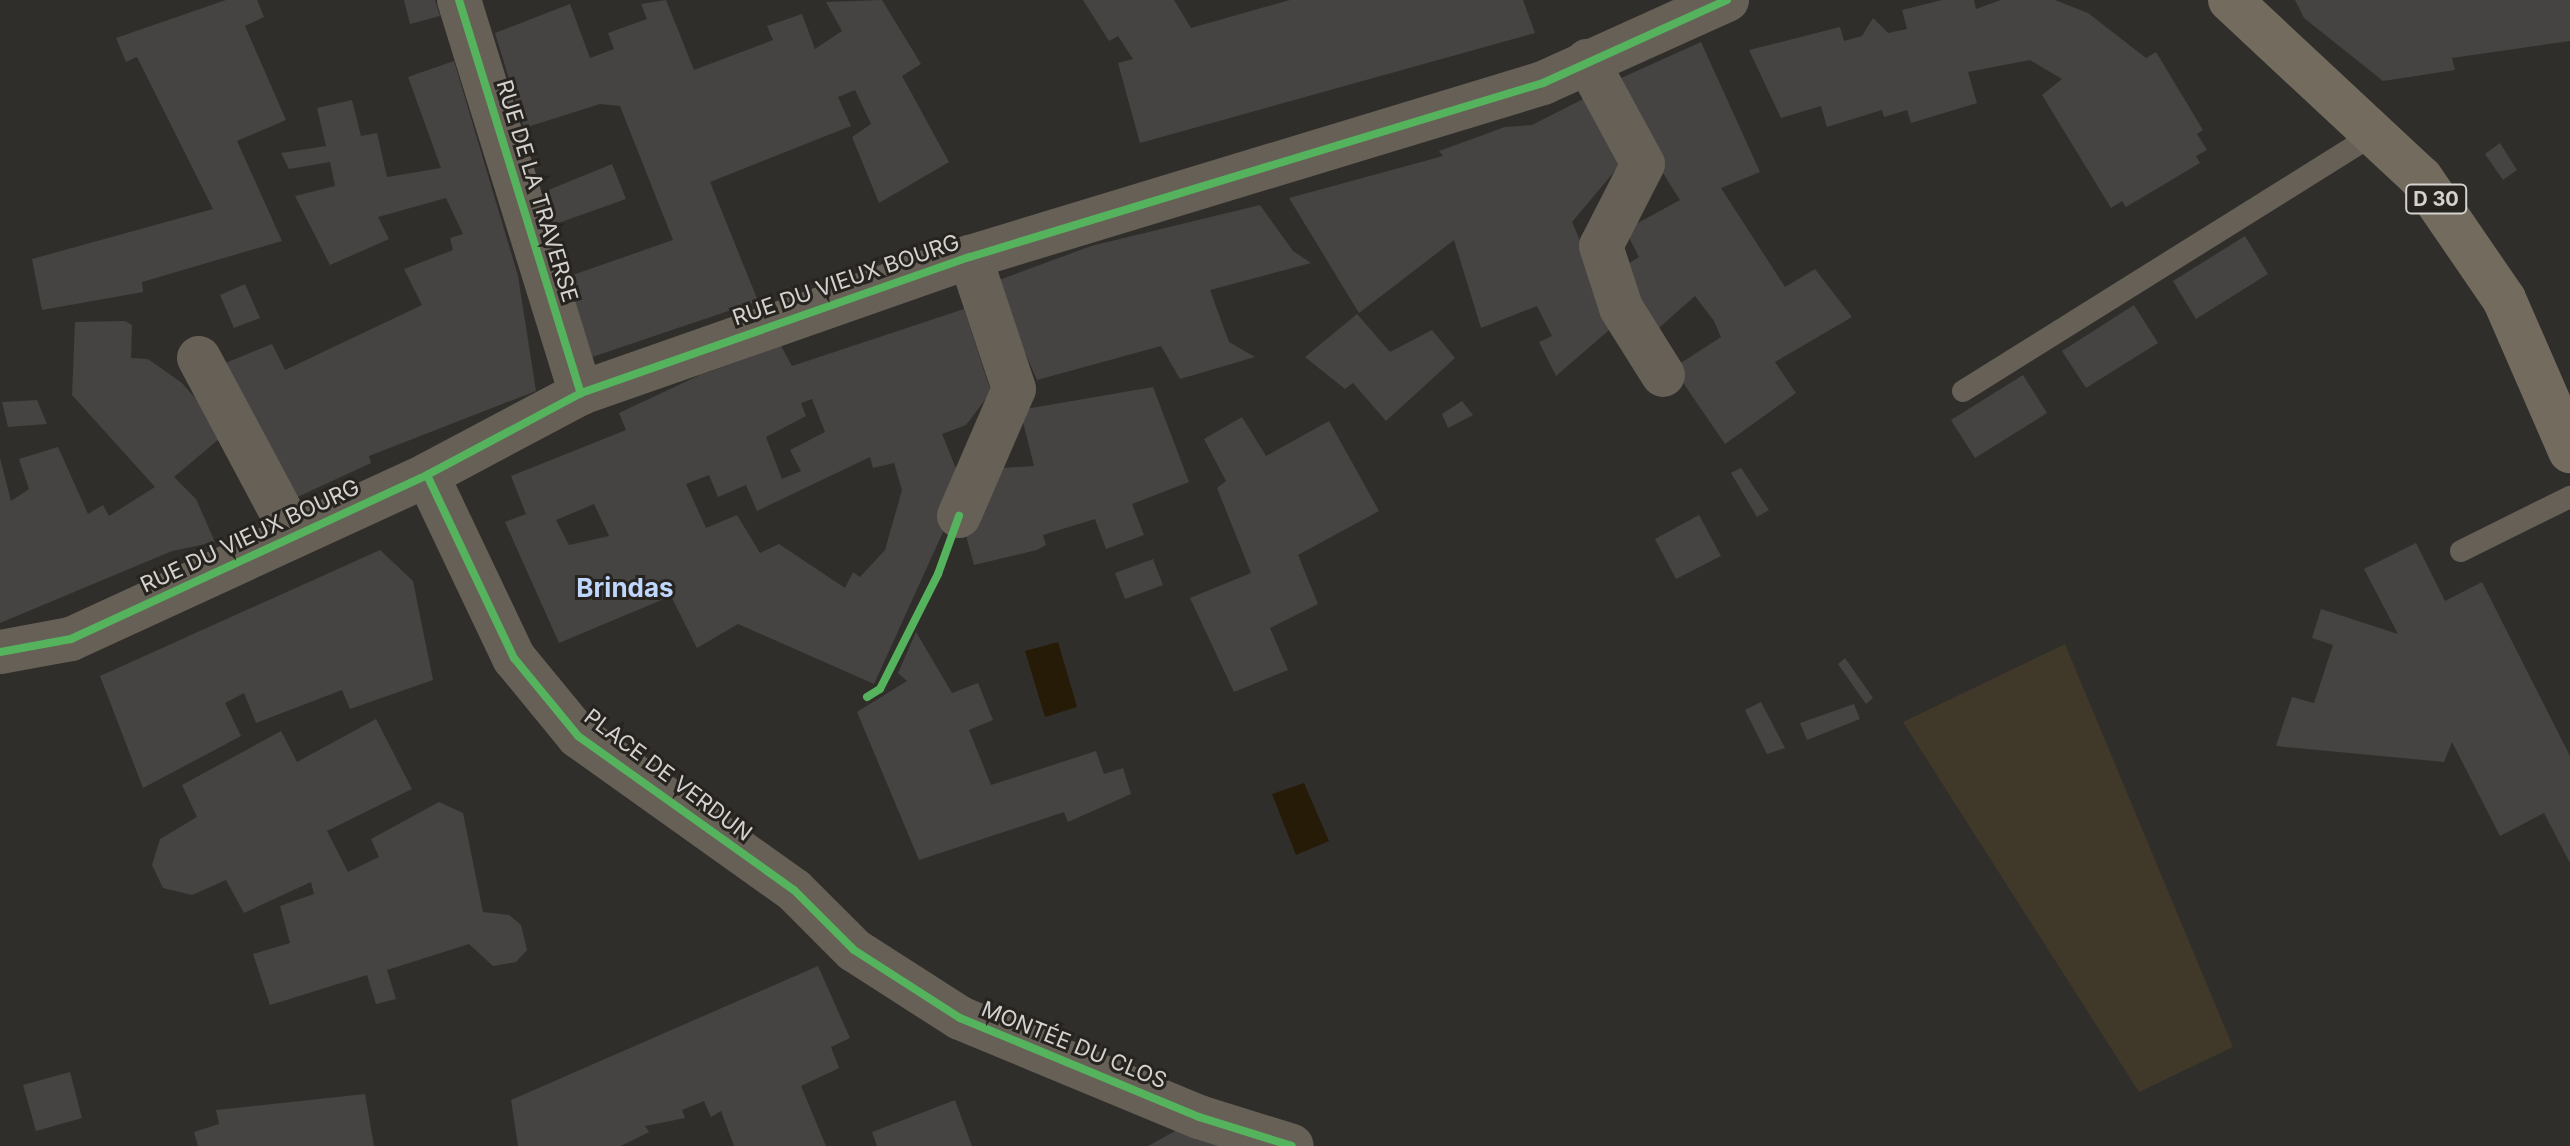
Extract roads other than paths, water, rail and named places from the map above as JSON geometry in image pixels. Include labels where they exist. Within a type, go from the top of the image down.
[{"type":"main road","name":"D 30","points":[[2230,0],[2377,132],[2421,178],[2504,299],[2570,451]]},
{"type":"street","name":"RUE DE LA TRAVERSE","points":[[459,0],[581,393]]},
{"type":"street","name":"RUE DU VIEUX BOURG","points":[[0,652],[71,639],[427,475],[581,393],[970,257],[1543,83],[1727,0]]},
{"type":"street","points":[[1587,61],[1643,164],[1601,246],[1621,308],[1663,375]]},
{"type":"street","points":[[959,516],[1014,389],[970,257]]},
{"type":"street","points":[[199,358],[294,536]]},
{"type":"street","name":"PLACE DE VERDUN","points":[[427,475],[514,658],[578,736],[794,890],[854,950]]},
{"type":"street","name":"MONTÉE DU CLOS","points":[[854,950],[960,1018],[1199,1117],[1292,1146]]},
{"type":"lane","points":[[1963,391],[2377,132]]},
{"type":"lane","points":[[2461,551],[2570,497]]},
{"type":"district","name":"Brindas","points":[[625,588]]}]
